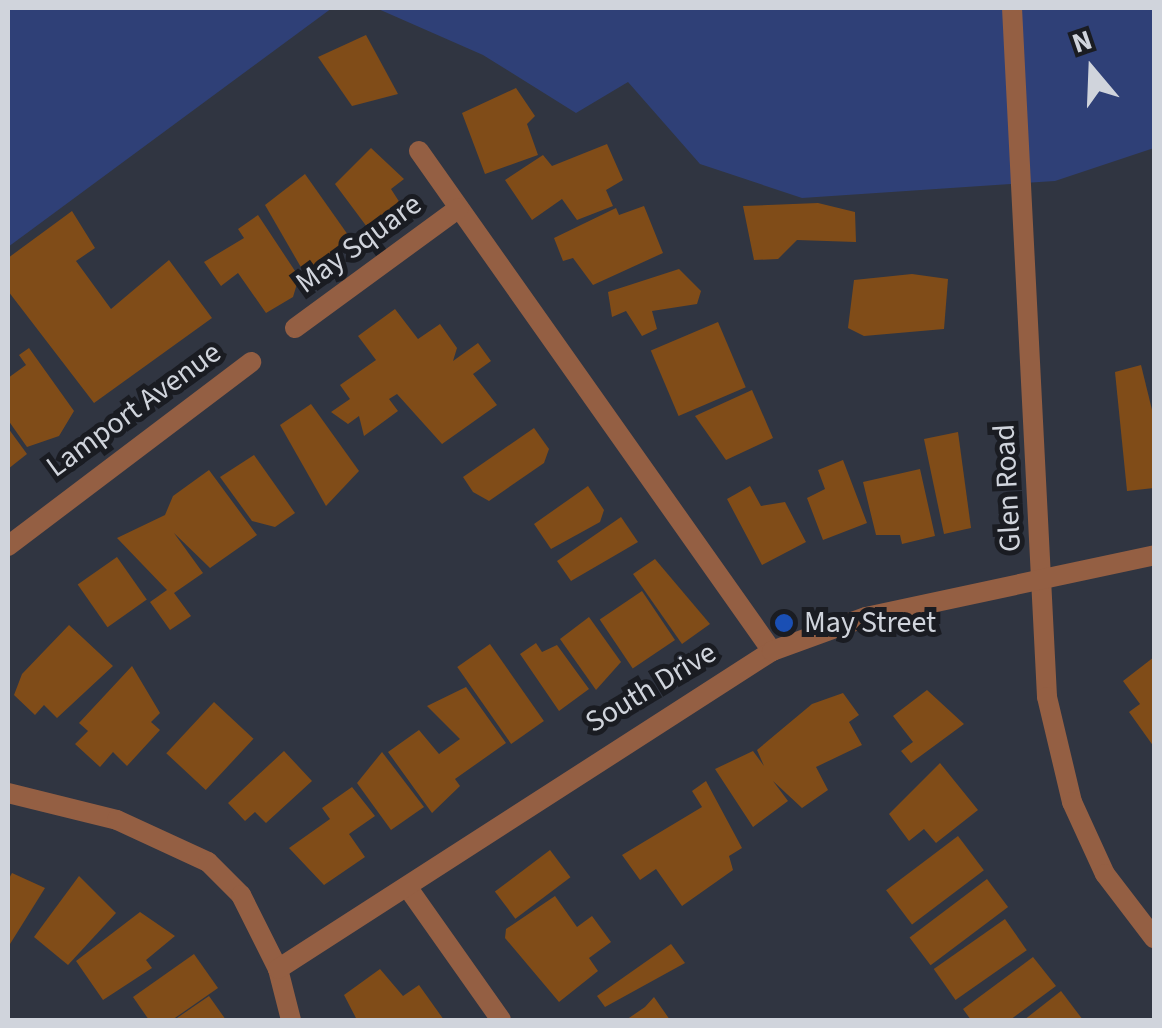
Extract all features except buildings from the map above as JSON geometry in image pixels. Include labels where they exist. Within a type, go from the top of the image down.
[{"type":"street","name":"Glen Road","points":[[1012,8],[1047,698],[1072,802],[1105,874],[1154,938]]},
{"type":"street","points":[[420,151],[772,651]]},
{"type":"street","name":"May Square","points":[[295,328],[459,208]]},
{"type":"street","name":"Lamport Avenue","points":[[8,546],[251,362]]},
{"type":"street","name":"South Drive","points":[[278,968],[408,888],[582,764],[772,651],[866,617],[1043,582],[1154,555]]},
{"type":"street","points":[[8,793],[117,820],[208,862],[241,896],[278,968],[291,1020]]},
{"type":"street","points":[[408,888],[501,1020]]},
{"type":"shaded area","points":[[8,8],[332,8],[8,247]]},
{"type":"shaded area","points":[[376,8],[1154,8],[1154,148],[1055,181],[802,198],[700,164],[628,82],[576,113],[483,55]]},
{"type":"place","name":"May Street","points":[[784,623]]}]
